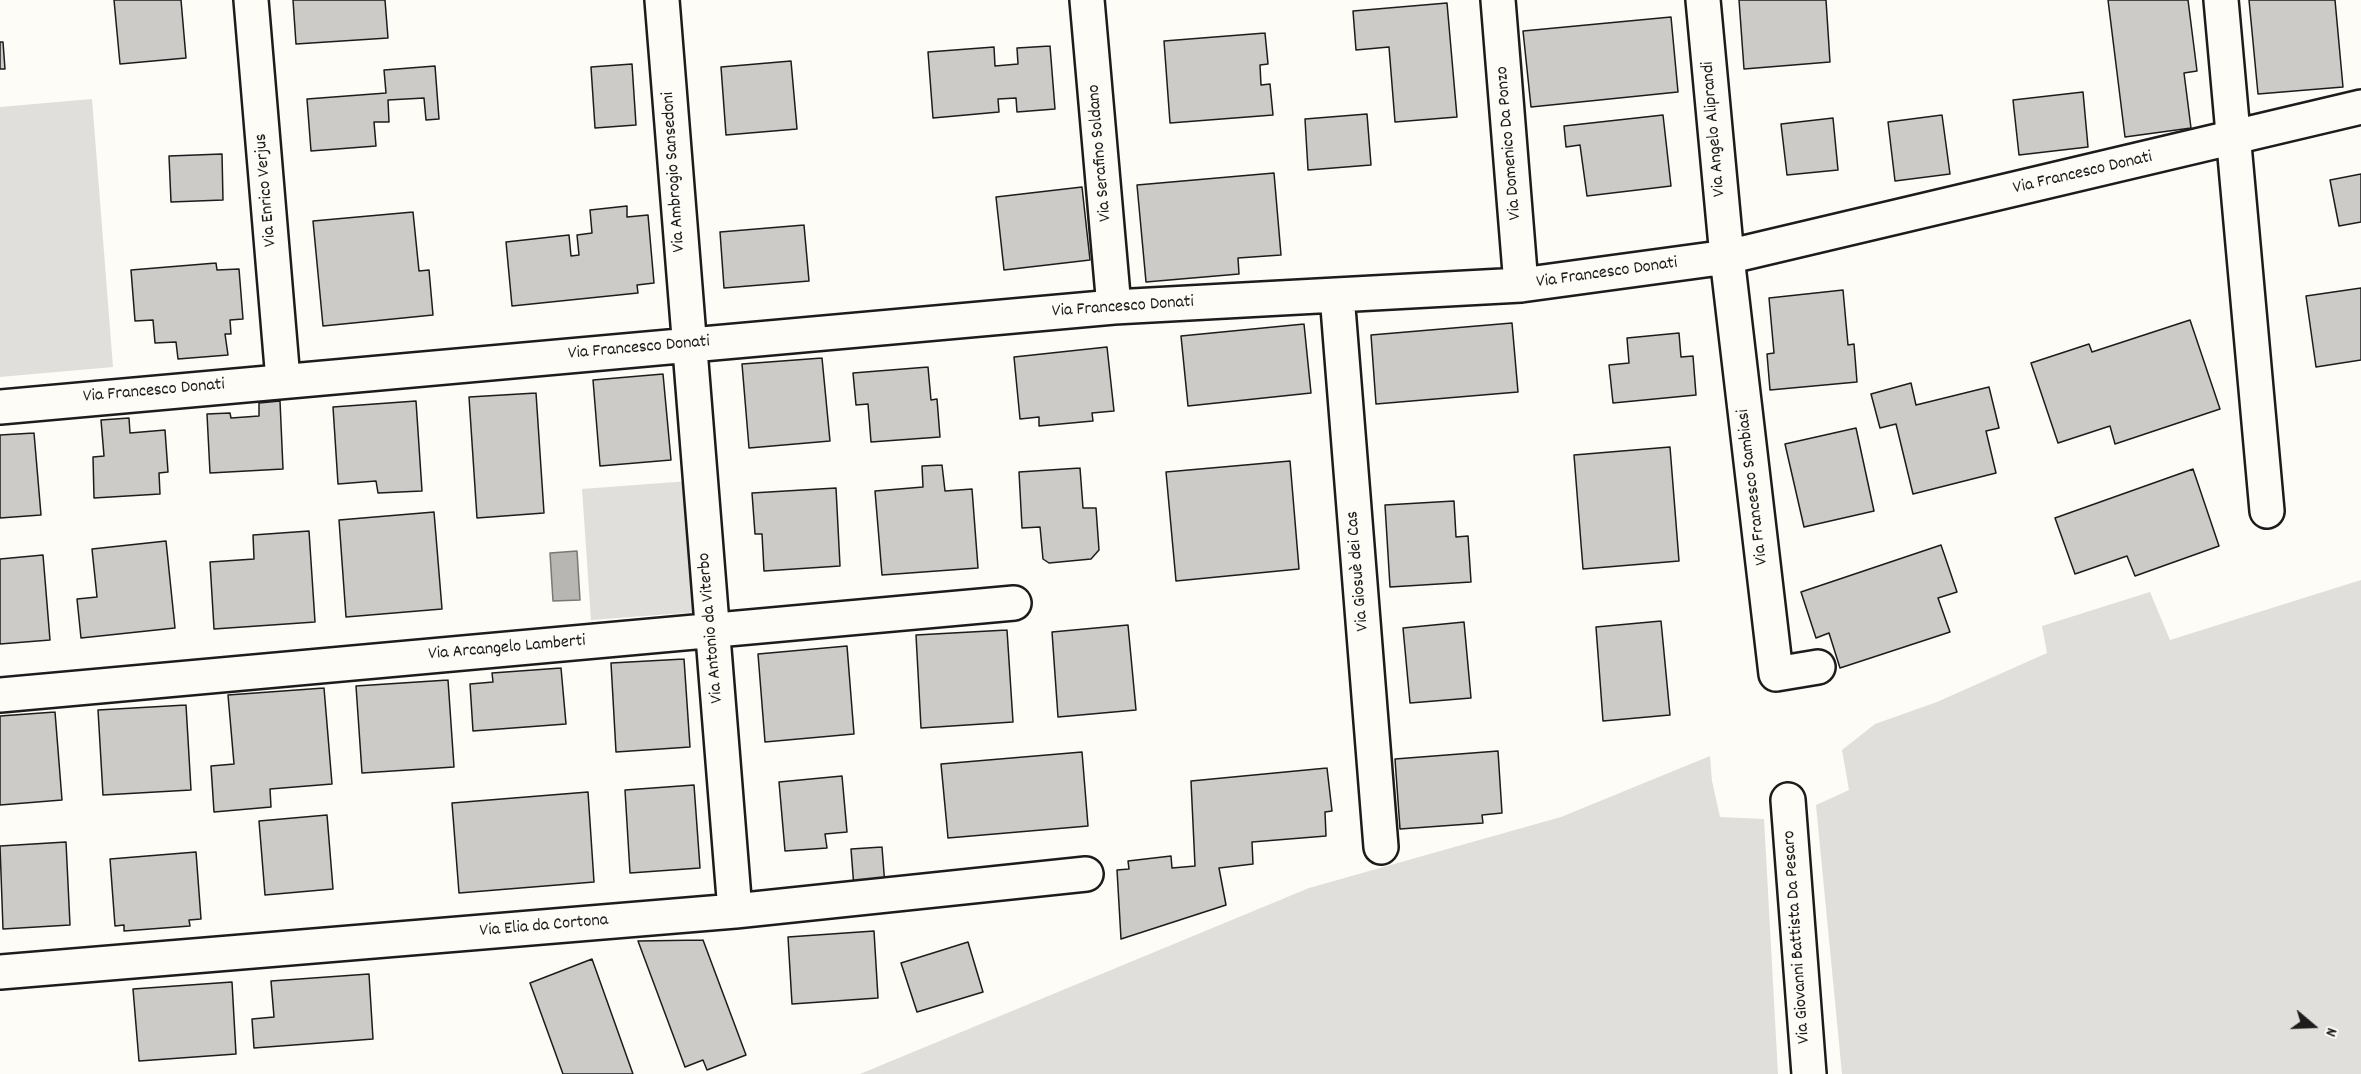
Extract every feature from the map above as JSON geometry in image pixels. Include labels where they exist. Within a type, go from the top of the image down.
[{"type":"street","name":"Via Enrico Verjus","points":[[251,0],[283,380]]},
{"type":"street","name":"Via Ambrogio Sansedoni","points":[[662,0],[689,345]]},
{"type":"street","name":"Via Serafino Soldano","points":[[1087,0],[1114,307]]},
{"type":"street","name":"Via Domenico Da Ponzo","points":[[1498,0],[1521,285]]},
{"type":"street","name":"Via Angelo Aliprandi","points":[[1703,0],[1727,257]]},
{"type":"street","points":[[2221,0],[2267,511]]},
{"type":"street","name":"Via Francesco Donati","points":[[0,407],[1114,307],[1521,285],[1727,257],[2361,107]]},
{"type":"street","name":"Via Francesco Sambiasi","points":[[1727,257],[1776,674],[1818,667]]},
{"type":"street","name":"Via Giosuè dei Cas","points":[[1337,295],[1381,847]]},
{"type":"street","name":"Via Antonio da Viterbo","points":[[689,345],[735,911]]},
{"type":"street","name":"Via Arcangelo Lamberti","points":[[0,694],[1014,603]]},
{"type":"street","name":"Via Giovanni Battista Da Pesaro","points":[[1788,800],[1809,1074]]},
{"type":"street","name":"Via Elia da Cortona","points":[[0,972],[735,911],[1086,874]]},
{"type":"shaded area","points":[[92,99],[113,367],[0,377],[0,107]]},
{"type":"shaded area","points":[[689,481],[698,612],[591,620],[582,489]]},
{"type":"shaded area","points":[[577,551],[580,600],[553,601],[550,553]]},
{"type":"shaded area","points":[[2361,580],[2361,1074],[1842,1074],[1816,805],[1849,790],[1842,750],[1875,724],[1937,702],[2047,653],[2042,626],[2150,592],[2170,640]]},
{"type":"shaded area","points":[[1710,756],[1712,781],[1720,817],[1764,819],[1778,1074],[860,1074],[1309,888],[1561,817]]},
{"type":"building","points":[[114,0],[181,0],[186,58],[120,64]]},
{"type":"building","points":[[293,0],[385,0],[388,38],[296,44]]},
{"type":"building","points":[[1739,0],[1826,0],[1830,62],[1744,69]]},
{"type":"building","points":[[2108,0],[2188,0],[2197,71],[2184,73],[2191,128],[2125,137]]},
{"type":"building","points":[[2249,0],[2335,0],[2343,87],[2258,94]]},
{"type":"building","points":[[1447,3],[1457,117],[1395,122],[1389,47],[1356,50],[1353,11]]},
{"type":"building","points":[[1671,17],[1678,92],[1531,107],[1523,31]]},
{"type":"building","points":[[1265,33],[1268,64],[1260,65],[1261,85],[1270,84],[1273,115],[1170,123],[1164,41]]},
{"type":"building","points":[[0,42],[3,42],[5,69],[0,69]]},
{"type":"building","points":[[1050,46],[1055,109],[1017,112],[1016,98],[998,99],[999,112],[933,118],[928,52],[994,47],[995,66],[1018,64],[1017,48]]},
{"type":"building","points":[[791,61],[797,129],[726,135],[721,67]]},
{"type":"building","points":[[632,64],[636,125],[595,128],[591,67]]},
{"type":"building","points":[[435,66],[439,119],[426,120],[424,98],[388,100],[389,122],[374,122],[376,146],[311,151],[307,99],[386,93],[384,70]]},
{"type":"building","points":[[2083,92],[2088,147],[2019,155],[2013,100]]},
{"type":"building","points":[[1367,114],[1371,165],[1308,170],[1305,119]]},
{"type":"building","points":[[1663,115],[1671,186],[1587,196],[1580,145],[1566,147],[1564,126]]},
{"type":"building","points":[[1942,115],[1950,174],[1895,181],[1888,122]]},
{"type":"building","points":[[1833,118],[1838,170],[1787,175],[1781,124]]},
{"type":"building","points":[[222,154],[223,200],[171,202],[169,156]]},
{"type":"building","points":[[1274,173],[1281,255],[1238,258],[1239,274],[1146,282],[1137,185]]},
{"type":"building","points":[[2361,174],[2361,222],[2339,226],[2330,180]]},
{"type":"building","points":[[1082,187],[1090,260],[1004,270],[996,197]]},
{"type":"building","points":[[627,206],[627,217],[648,215],[654,283],[637,285],[638,293],[512,306],[506,242],[569,235],[571,256],[579,255],[577,235],[592,233],[590,210]]},
{"type":"building","points":[[413,212],[419,271],[429,270],[433,315],[323,326],[313,221]]},
{"type":"building","points":[[804,225],[809,281],[724,288],[720,232]]},
{"type":"building","points":[[216,263],[217,270],[239,269],[243,319],[230,320],[231,334],[225,334],[228,355],[178,359],[176,342],[155,343],[153,320],[135,321],[131,270]]},
{"type":"building","points":[[2361,288],[2361,360],[2316,367],[2306,296]]},
{"type":"building","points":[[1843,290],[1848,345],[1854,344],[1857,382],[1770,390],[1767,354],[1774,353],[1769,298]]},
{"type":"building","points":[[2190,320],[2220,409],[2115,444],[2110,426],[2058,443],[2031,363],[2089,344],[2092,352]]},
{"type":"building","points":[[1512,323],[1518,392],[1376,404],[1371,335]]},
{"type":"building","points":[[1304,324],[1311,393],[1188,406],[1181,336]]},
{"type":"building","points":[[1679,333],[1681,357],[1693,356],[1696,395],[1613,403],[1609,365],[1629,363],[1627,338]]},
{"type":"building","points":[[1107,347],[1114,411],[1092,413],[1093,421],[1039,426],[1039,417],[1020,419],[1014,357]]},
{"type":"building","points":[[822,358],[830,441],[749,448],[742,364]]},
{"type":"building","points":[[928,367],[931,400],[937,399],[940,437],[871,442],[868,404],[856,405],[853,373]]},
{"type":"building","points":[[663,374],[671,460],[600,466],[593,380]]},
{"type":"building","points":[[1911,383],[1916,405],[1989,387],[1999,428],[1986,431],[1996,473],[1913,494],[1896,424],[1880,428],[1871,394]]},
{"type":"building","points":[[536,393],[544,513],[477,518],[469,397]]},
{"type":"building","points":[[280,401],[283,469],[210,473],[207,414],[230,413],[231,418],[259,416],[259,403]]},
{"type":"building","points":[[416,401],[422,491],[378,493],[376,481],[338,484],[333,407]]},
{"type":"building","points":[[129,418],[130,433],[165,430],[168,472],[159,473],[160,494],[94,498],[93,457],[104,456],[101,420]]},
{"type":"building","points":[[1856,428],[1874,511],[1804,527],[1785,444]]},
{"type":"building","points":[[34,433],[41,515],[0,518],[0,435]]},
{"type":"building","points":[[1670,447],[1679,561],[1583,569],[1574,455]]},
{"type":"building","points":[[1290,461],[1299,569],[1176,581],[1166,472]]},
{"type":"building","points":[[942,465],[945,491],[972,489],[978,568],[882,575],[875,491],[923,487],[922,466]]},
{"type":"building","points":[[1080,468],[1083,508],[1096,508],[1099,550],[1091,559],[1049,563],[1043,559],[1040,527],[1022,528],[1019,472]]},
{"type":"building","points":[[2193,469],[2219,546],[2135,576],[2127,556],[2075,574],[2055,518]]},
{"type":"building","points":[[836,488],[840,566],[764,571],[762,534],[755,534],[752,493]]},
{"type":"building","points":[[1454,501],[1456,537],[1468,536],[1471,582],[1390,587],[1385,505]]},
{"type":"building","points":[[434,512],[442,609],[346,617],[339,520]]},
{"type":"building","points":[[309,531],[315,622],[214,629],[210,562],[254,559],[253,535]]},
{"type":"building","points":[[166,541],[175,628],[81,638],[77,599],[97,597],[92,549]]},
{"type":"building","points":[[1941,545],[1957,592],[1938,598],[1950,632],[1840,668],[1829,633],[1816,638],[1801,592]]},
{"type":"building","points":[[43,555],[50,640],[0,644],[0,559]]},
{"type":"building","points":[[1661,621],[1670,715],[1603,721],[1596,627]]},
{"type":"building","points":[[1464,622],[1471,698],[1410,703],[1403,628]]},
{"type":"building","points":[[1128,625],[1136,710],[1058,717],[1052,632]]},
{"type":"building","points":[[1007,630],[1013,722],[921,728],[916,635]]},
{"type":"building","points":[[847,646],[854,734],[765,742],[758,654]]},
{"type":"building","points":[[684,659],[690,747],[616,752],[611,663]]},
{"type":"building","points":[[561,668],[566,724],[473,731],[470,684],[493,682],[492,673]]},
{"type":"building","points":[[448,680],[454,767],[362,773],[356,686]]},
{"type":"building","points":[[324,688],[332,784],[270,789],[271,807],[214,812],[211,766],[234,764],[228,695]]},
{"type":"building","points":[[186,705],[191,790],[103,795],[98,710]]},
{"type":"building","points":[[55,712],[62,800],[0,805],[0,716]]},
{"type":"building","points":[[1498,751],[1502,813],[1482,815],[1483,823],[1400,829],[1395,759]]},
{"type":"building","points":[[1082,752],[1088,826],[948,838],[941,764]]},
{"type":"building","points":[[1327,768],[1332,811],[1325,812],[1326,836],[1252,842],[1253,864],[1219,868],[1226,905],[1121,939],[1117,870],[1129,869],[1128,861],[1171,856],[1172,868],[1195,866],[1191,781]]},
{"type":"building","points":[[842,776],[847,832],[825,834],[827,848],[785,851],[779,782]]},
{"type":"building","points":[[694,785],[700,868],[630,873],[625,790]]},
{"type":"building","points":[[588,792],[594,882],[459,893],[452,803]]},
{"type":"building","points":[[327,815],[333,889],[265,895],[259,821]]},
{"type":"building","points":[[66,842],[70,925],[3,929],[0,846]]},
{"type":"building","points":[[882,847],[885,886],[854,888],[851,849]]},
{"type":"building","points":[[196,852],[201,919],[189,920],[190,926],[124,931],[124,925],[115,926],[110,859]]},
{"type":"building","points":[[874,931],[878,998],[792,1004],[788,937]]},
{"type":"building","points":[[703,940],[746,1055],[707,1070],[703,1060],[685,1067],[638,941]]},
{"type":"building","points":[[968,942],[983,992],[917,1012],[901,963]]},
{"type":"building","points":[[592,959],[633,1074],[563,1074],[530,983]]},
{"type":"building","points":[[369,974],[373,1039],[254,1048],[252,1019],[274,1017],[271,981]]},
{"type":"building","points":[[232,982],[236,1054],[139,1061],[133,989]]}]
